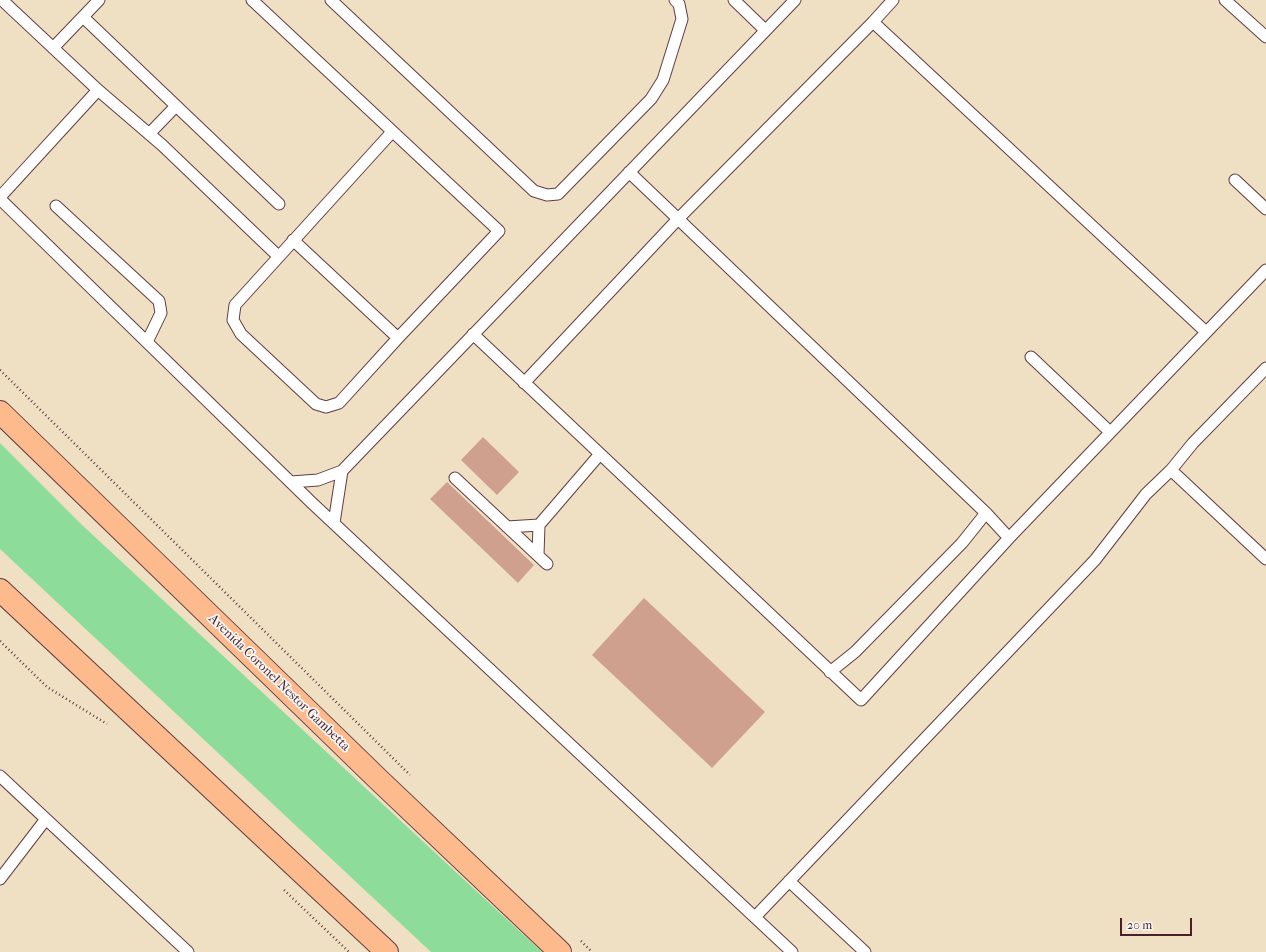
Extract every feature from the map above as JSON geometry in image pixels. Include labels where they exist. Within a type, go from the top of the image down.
[{"type":"highway","name":"Avenida Coronel Nestor Gambetta","points":[[0,412],[363,765],[560,952]]},
{"type":"highway","points":[[0,590],[387,952]]},
{"type":"lane","points":[[2,0],[98,90],[149,134],[278,256]]},
{"type":"lane","points":[[53,48],[99,0]]},
{"type":"lane","points":[[252,0],[499,231],[339,403],[326,407],[316,404],[241,334],[233,320],[235,304],[392,132]]},
{"type":"lane","points":[[332,0],[534,191],[548,195],[558,194],[651,99],[663,80],[682,19],[679,4],[675,0]]},
{"type":"lane","points":[[734,0],[765,30]]},
{"type":"lane","points":[[291,482],[318,480],[342,471],[795,0]]},
{"type":"lane","points":[[524,383],[678,219],[893,0]]},
{"type":"lane","points":[[1225,0],[1266,37]]},
{"type":"lane","points":[[83,17],[279,204]]},
{"type":"lane","points":[[873,22],[1206,332]]},
{"type":"lane","points":[[98,90],[0,198],[334,523],[792,952]]},
{"type":"lane","points":[[149,134],[176,106]]},
{"type":"lane","points":[[629,172],[986,513],[1009,538]]},
{"type":"lane","points":[[1235,180],[1266,209]]},
{"type":"lane","points":[[56,206],[159,301],[161,313],[147,342]]},
{"type":"lane","points":[[293,240],[398,338]]},
{"type":"lane","points":[[473,334],[860,700],[1009,538],[1266,270]]},
{"type":"lane","points":[[1031,356],[1110,432]]},
{"type":"lane","points":[[755,917],[1094,560],[1146,494],[1171,470],[1193,443],[1266,368]]},
{"type":"lane","points":[[538,555],[539,525],[600,454]]},
{"type":"lane","points":[[1171,470],[1266,559]]},
{"type":"lane","points":[[334,523],[342,471]]},
{"type":"lane","points":[[455,478],[547,564]]},
{"type":"lane","points":[[830,672],[854,652],[962,542],[986,513]]},
{"type":"lane","points":[[507,527],[539,525]]},
{"type":"lane","points":[[0,776],[188,952]]},
{"type":"lane","points":[[0,879],[46,819]]},
{"type":"lane","points":[[789,881],[865,952]]},
{"type":"path","points":[[0,370],[412,777]]},
{"type":"path","points":[[0,641],[47,687],[111,726]]},
{"type":"path","points":[[280,887],[349,952]]},
{"type":"path","points":[[575,936],[592,952]]},
{"type":"green space","points":[[0,443],[81,524],[542,952],[431,952],[0,549]]},
{"type":"building","points":[[483,437],[519,472],[497,495],[461,460]]},
{"type":"building","points":[[447,482],[534,565],[518,583],[430,499]]},
{"type":"building","points":[[644,598],[765,712],[712,768],[592,655]]}]
